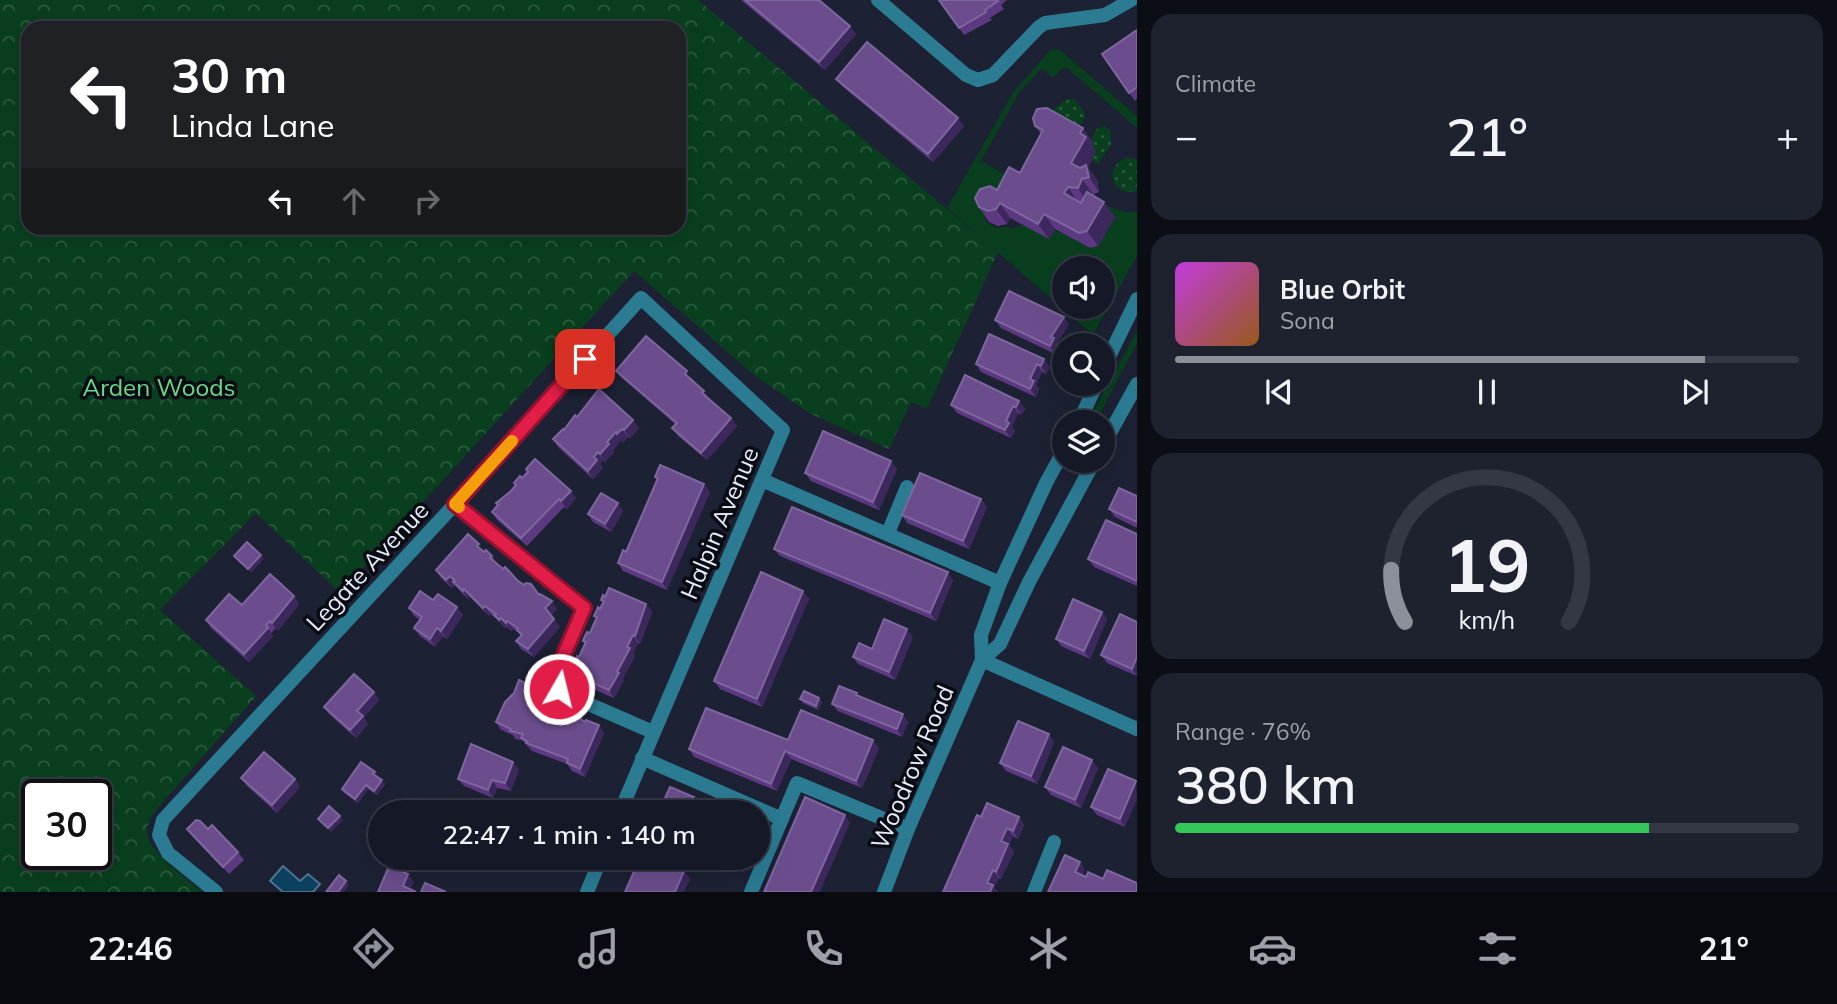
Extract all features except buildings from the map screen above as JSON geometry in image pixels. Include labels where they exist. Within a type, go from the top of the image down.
[{"type":"street","points":[[878,0],[966,75],[978,80],[993,75],[1045,23],[1105,15],[1131,0]]},
{"type":"street","name":"Halpin Avenue","points":[[625,800],[783,430],[641,298]]},
{"type":"street","name":"Legate Avenue","points":[[216,892],[169,853],[159,835],[163,820],[641,298]]},
{"type":"street","points":[[1115,344],[1137,299]]},
{"type":"street","points":[[1115,424],[1137,384]]},
{"type":"street","name":"Woodrow Road","points":[[982,660],[981,635],[1000,583],[1052,472]]},
{"type":"street","name":"Woodrow Road","points":[[884,892],[908,829],[982,660],[1000,644],[1029,582],[1088,473]]},
{"type":"street","points":[[762,480],[1000,583]]},
{"type":"street","points":[[888,533],[907,487]]},
{"type":"street","points":[[455,504],[584,608],[556,673],[555,686],[563,693],[653,733]]},
{"type":"street","points":[[982,660],[1137,729]]},
{"type":"street","points":[[642,758],[782,819]]},
{"type":"street","points":[[751,892],[797,783],[908,829]]},
{"type":"street","points":[[1034,892],[1054,842]]},
{"type":"street","points":[[587,892],[596,870]]},
{"type":"green space","name":"Arden Woods","points":[[0,0],[698,0],[998,252],[927,409],[911,402],[889,449],[811,414],[754,375],[634,271],[340,593],[256,513],[160,610],[256,696],[150,820],[147,831],[149,839],[160,856],[203,892],[0,892]]},
{"type":"green space","points":[[1050,50],[1060,50],[1137,116],[1137,128],[1067,68],[1063,68],[1053,77],[1041,69],[1020,91],[981,161],[1014,179],[983,210],[986,222],[997,228],[1042,226],[1090,248],[1098,246],[1115,217],[1107,206],[1126,212],[1137,212],[1137,256],[1115,296],[1115,256],[1052,256],[1052,299],[947,208],[1014,91]]},
{"type":"green space","points":[[1067,99],[1074,99],[1085,113],[1075,133],[1044,136],[1040,134],[1053,110]]},
{"type":"green space","points":[[1104,126],[1111,132],[1111,145],[1098,164],[1092,160],[1090,141],[1097,128]]},
{"type":"green space","points":[[1127,158],[1137,159],[1137,191],[1121,190],[1113,180],[1114,168]]},
{"type":"green space","points":[[1075,319],[1102,319],[1094,333]]},
{"type":"green space","points":[[1137,330],[1137,343],[1115,385],[1115,371]]},
{"type":"green space","points":[[1102,396],[1109,396],[1102,410],[1094,410]]},
{"type":"water","points":[[283,866],[300,881],[308,874],[320,884],[313,892],[283,892],[270,881]]},
{"type":"slow traffic","points":[[459,507],[455,504],[512,441]]},
{"type":"route","points":[[559,689],[555,686],[556,673],[584,608],[455,504],[585,359]]}]
